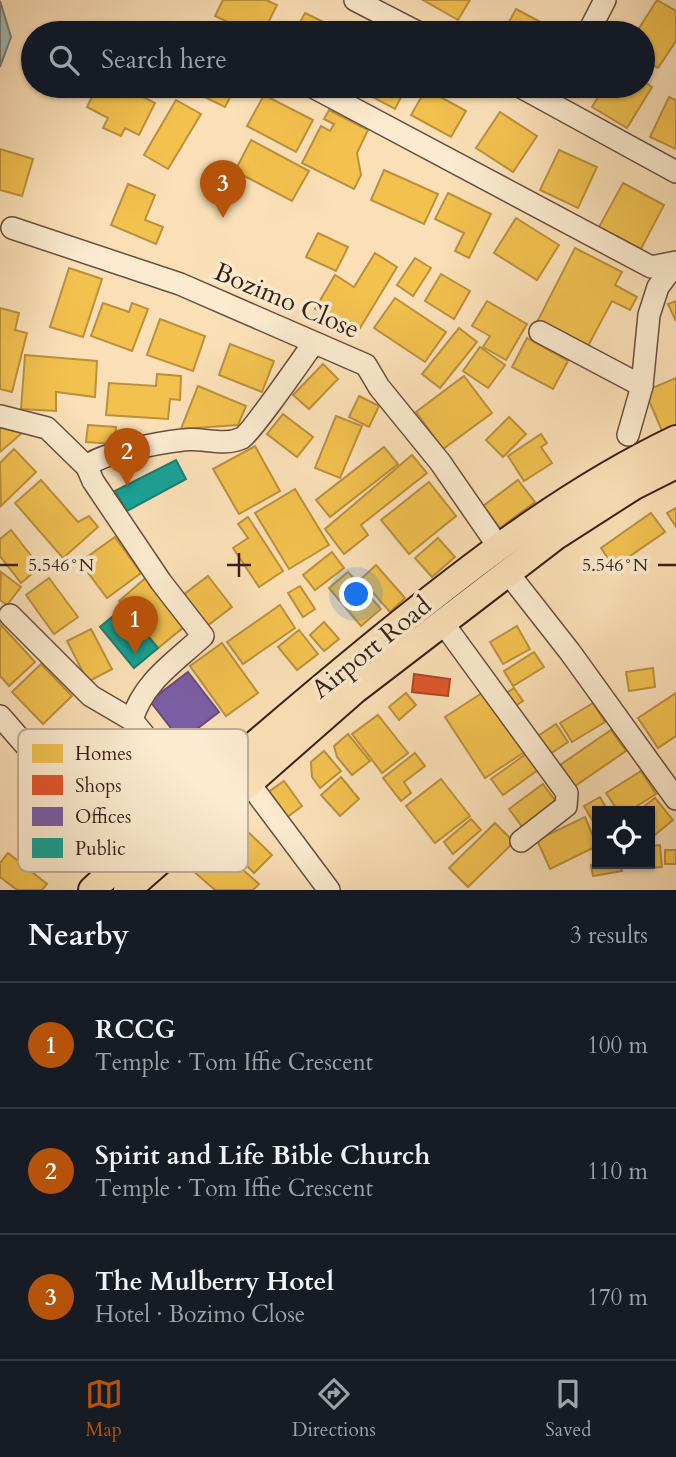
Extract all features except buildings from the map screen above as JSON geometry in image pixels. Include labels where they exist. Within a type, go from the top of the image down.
[{"type":"main road","name":"Airport Road","points":[[249,783],[355,690],[407,634],[498,546],[583,488],[676,439]]},
{"type":"main road","name":"Airport Road","points":[[248,751],[300,705],[407,634],[443,623],[578,521],[634,486],[676,465]]},
{"type":"main road","name":"Airport Road","points":[[92,890],[111,872]]},
{"type":"main road","name":"Airport Road","points":[[127,890],[148,872]]},
{"type":"street","points":[[355,0],[396,21]]},
{"type":"street","points":[[594,21],[605,0]]},
{"type":"street","points":[[334,98],[651,267],[676,263]]},
{"type":"street","points":[[562,98],[676,172]]},
{"type":"street","name":"Bozimo Close","points":[[12,228],[180,284],[366,365],[379,387],[440,463],[498,546]]},
{"type":"street","points":[[628,435],[642,386],[649,315],[658,286],[676,263]]},
{"type":"street","points":[[540,332],[642,386]]},
{"type":"street","points":[[87,467],[90,461],[113,452],[184,439],[223,442],[243,437],[313,344]]},
{"type":"street","points":[[0,416],[47,428],[87,467],[93,481],[154,571],[203,636],[146,688],[137,702],[132,720]]},
{"type":"street","points":[[508,573],[570,652],[676,799]]},
{"type":"street","points":[[10,615],[91,696],[132,720],[139,729]]},
{"type":"street","points":[[443,623],[567,793],[566,806],[521,841]]},
{"type":"street","points":[[0,716],[18,737]]},
{"type":"street","points":[[249,783],[329,890]]},
{"type":"water","points":[[0,1],[11,37],[0,67]]},
{"type":"place","name":"The Mulberry Hotel","points":[[223,218]]},
{"type":"place","name":"Spirit and Life Bible Church","points":[[127,486]]},
{"type":"place","name":"RCCG","points":[[135,654]]}]
